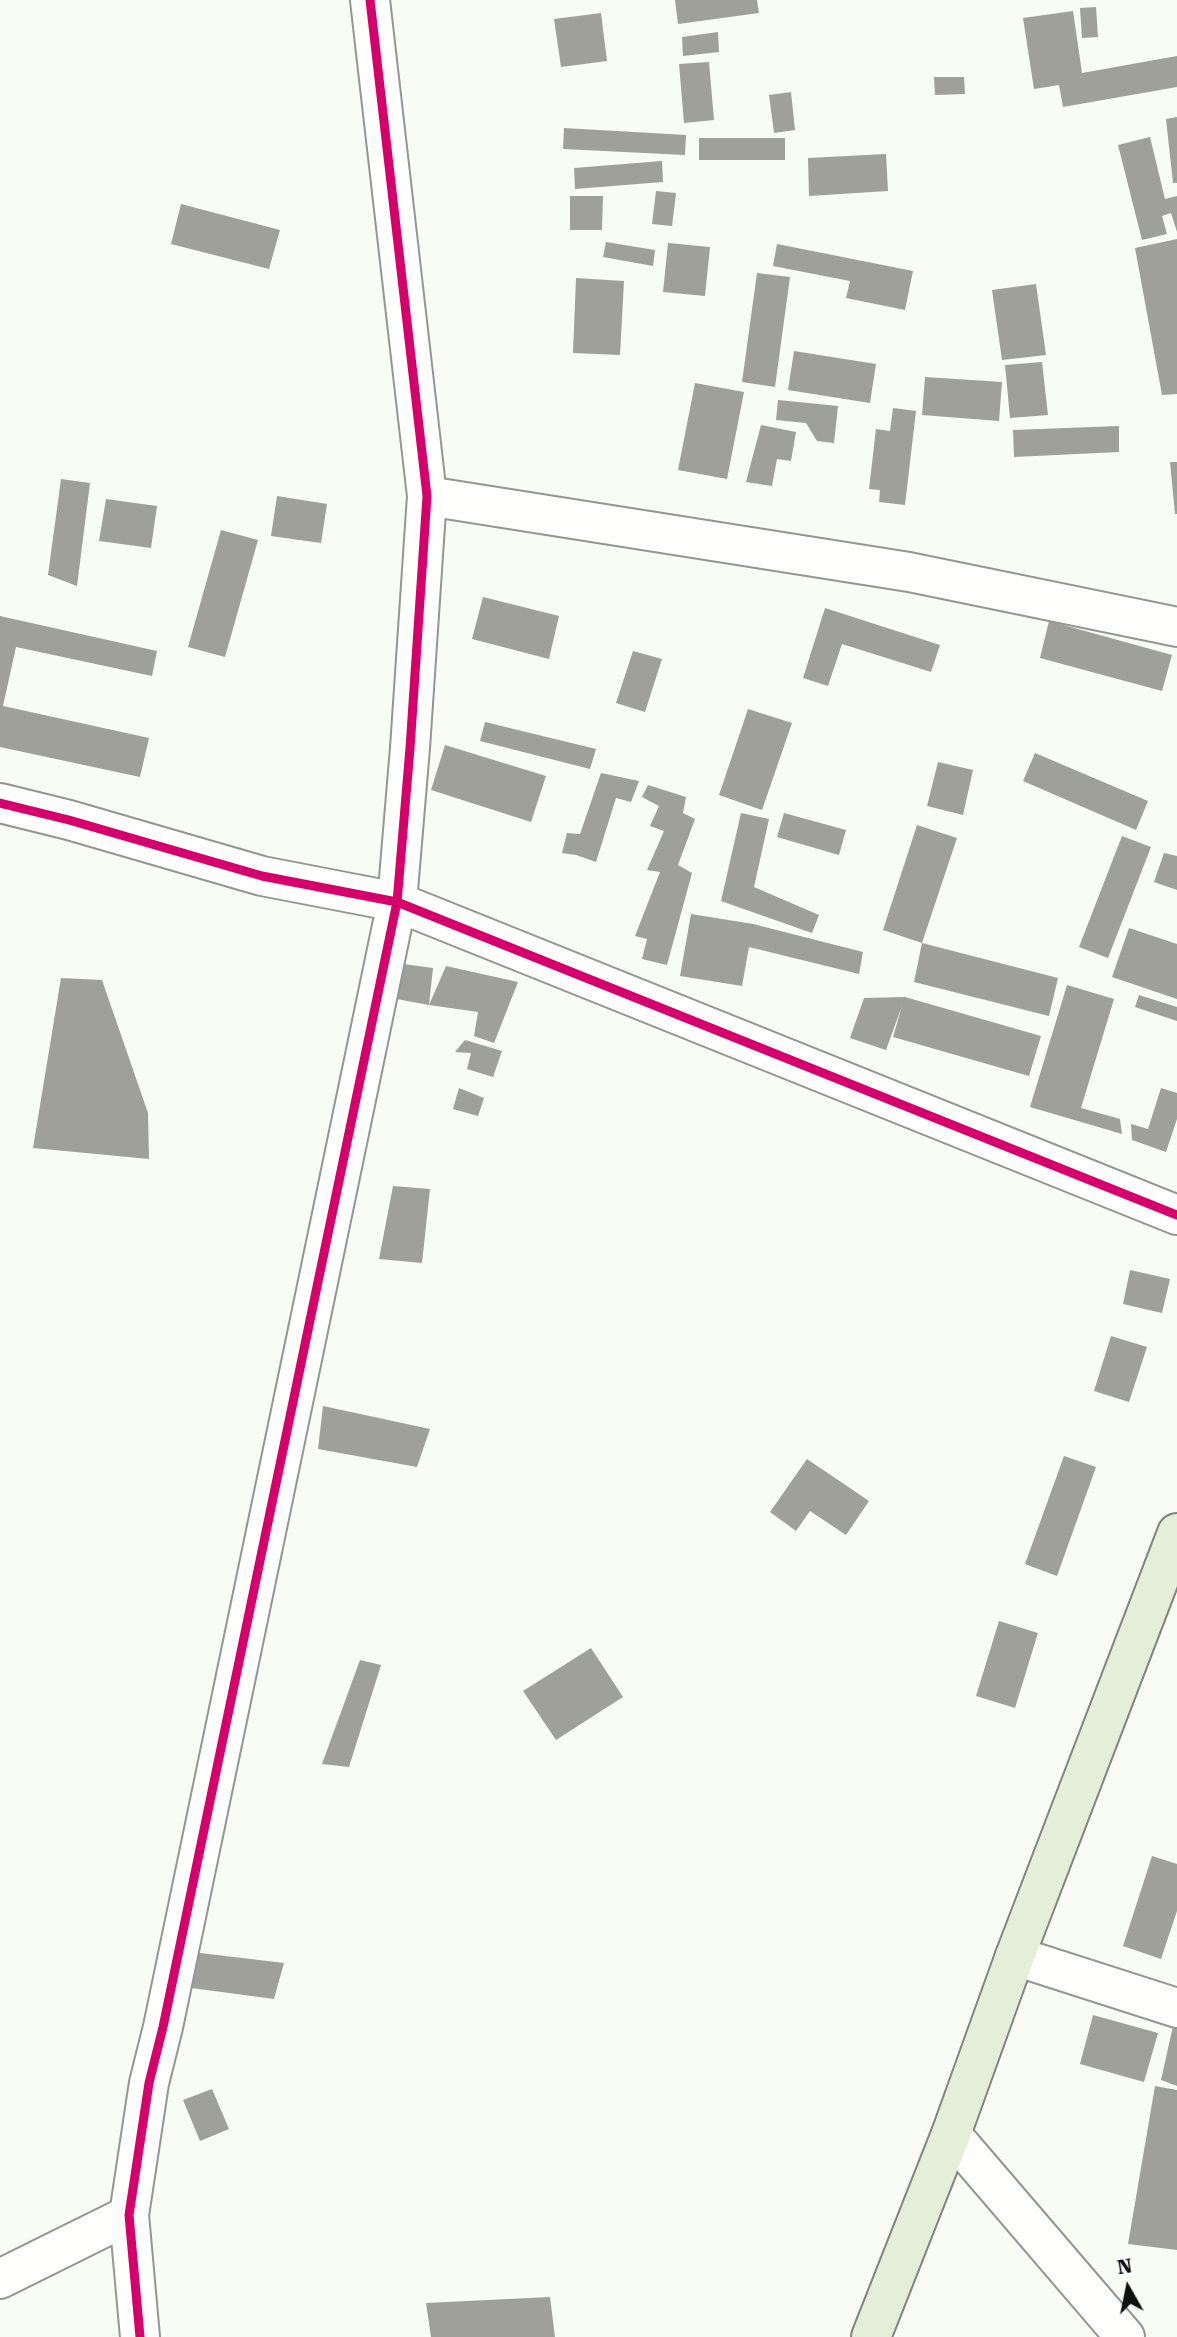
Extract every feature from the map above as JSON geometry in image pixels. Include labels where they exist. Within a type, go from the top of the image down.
[{"type":"main road","points":[[871,2337],[951,2134],[1015,1956],[1173,1555]]},
{"type":"street","points":[[140,2337],[130,2215],[149,2083],[163,2027],[397,902],[427,496],[370,0]]},
{"type":"street","points":[[427,496],[909,572],[1177,627]]},
{"type":"street","points":[[0,803],[69,820],[262,876],[397,902],[1177,1214]]},
{"type":"street","points":[[1015,1956],[1177,2008]]},
{"type":"street","points":[[951,2134],[1125,2337]]},
{"type":"street","points":[[0,2279],[130,2215]]},
{"type":"building","points":[[675,0],[757,0],[759,13],[678,24]]},
{"type":"building","points":[[1096,7],[1098,37],[1082,38],[1080,8]]},
{"type":"building","points":[[1073,11],[1082,73],[1177,56],[1177,87],[1063,107],[1059,85],[1034,89],[1023,18]]},
{"type":"building","points":[[601,13],[607,61],[561,67],[554,19]]},
{"type":"building","points":[[718,32],[719,52],[683,56],[682,37]]},
{"type":"building","points":[[709,62],[714,120],[684,123],[679,64]]},
{"type":"building","points":[[934,77],[964,77],[965,94],[935,95]]},
{"type":"building","points":[[791,92],[795,130],[774,133],[769,95]]},
{"type":"building","points":[[1177,117],[1177,183],[1173,183],[1166,119]]},
{"type":"building","points":[[564,128],[686,135],[685,155],[563,149]]},
{"type":"building","points":[[1150,137],[1165,199],[1177,196],[1177,232],[1171,213],[1162,216],[1167,234],[1142,240],[1118,145]]},
{"type":"building","points":[[699,138],[785,138],[785,160],[699,160]]},
{"type":"building","points":[[886,154],[888,191],[809,196],[808,158]]},
{"type":"building","points":[[662,161],[663,182],[575,189],[574,168]]},
{"type":"building","points":[[656,191],[676,193],[672,226],[652,224]]},
{"type":"building","points":[[570,196],[603,196],[602,230],[570,230]]},
{"type":"building","points":[[181,204],[280,230],[269,269],[171,244]]},
{"type":"building","points":[[1177,239],[1177,394],[1162,395],[1135,248]]},
{"type":"building","points":[[606,242],[655,250],[653,266],[603,257]]},
{"type":"building","points":[[668,243],[710,247],[705,296],[663,292]]},
{"type":"building","points":[[777,244],[913,271],[905,310],[846,298],[850,281],[773,266]]},
{"type":"building","points":[[757,273],[790,277],[775,387],[742,382]]},
{"type":"building","points":[[576,278],[624,281],[620,355],[573,353]]},
{"type":"building","points":[[1036,284],[1046,355],[1002,360],[992,290]]},
{"type":"building","points":[[794,351],[876,364],[870,403],[788,390]]},
{"type":"building","points":[[1042,362],[1048,415],[1010,418],[1005,365]]},
{"type":"building","points":[[925,377],[1002,382],[999,421],[922,415]]},
{"type":"building","points":[[695,383],[744,392],[727,479],[678,470]]},
{"type":"building","points":[[778,400],[838,406],[834,443],[817,441],[806,423],[776,420]]},
{"type":"building","points":[[893,408],[916,411],[905,505],[879,502],[880,490],[869,489],[876,429],[890,431]]},
{"type":"building","points":[[761,425],[796,432],[791,461],[777,459],[772,486],[746,482]]},
{"type":"building","points":[[1119,426],[1119,452],[1014,457],[1013,430]]},
{"type":"building","points":[[1170,462],[1177,462],[1177,514],[1175,514]]},
{"type":"building","points":[[61,479],[90,483],[77,586],[48,575]]},
{"type":"building","points":[[277,496],[327,504],[321,543],[271,536]]},
{"type":"building","points":[[106,499],[157,506],[151,548],[99,541]]},
{"type":"building","points":[[221,530],[258,540],[225,657],[188,647]]},
{"type":"building","points":[[483,597],[559,616],[549,659],[472,639]]},
{"type":"building","points":[[825,608],[940,645],[931,672],[842,644],[828,686],[803,678]]},
{"type":"building","points":[[0,616],[157,651],[152,676],[16,647],[3,706],[149,738],[140,777],[0,747]]},
{"type":"building","points":[[1049,621],[1172,655],[1162,691],[1040,658]]},
{"type":"building","points":[[633,651],[662,659],[645,712],[616,703]]},
{"type":"building","points":[[748,709],[792,723],[762,810],[719,795]]},
{"type":"building","points":[[485,722],[596,749],[590,769],[480,741]]},
{"type":"building","points":[[445,745],[546,776],[531,822],[431,790]]},
{"type":"building","points":[[1035,753],[1148,801],[1136,830],[1023,781]]},
{"type":"building","points":[[938,762],[973,770],[963,815],[927,806]]},
{"type":"building","points":[[601,773],[639,781],[631,802],[616,798],[596,862],[562,853],[567,833],[580,834]]},
{"type":"building","points":[[648,785],[686,797],[683,813],[695,819],[678,865],[692,873],[667,965],[642,959],[647,939],[635,936],[660,872],[647,870],[664,831],[650,826],[659,806],[642,797]]},
{"type":"building","points":[[741,813],[769,819],[754,887],[819,915],[812,933],[721,901]]},
{"type":"building","points":[[784,813],[846,830],[839,855],[777,837]]},
{"type":"building","points":[[917,825],[957,838],[922,943],[883,930]]},
{"type":"building","points":[[1122,836],[1151,847],[1108,958],[1079,947]]},
{"type":"building","points":[[1164,853],[1177,856],[1177,890],[1154,882]]},
{"type":"building","points":[[691,914],[753,924],[863,952],[859,974],[749,947],[742,986],[680,976]]},
{"type":"building","points":[[1129,928],[1177,944],[1177,999],[1112,977]]},
{"type":"building","points":[[922,943],[1058,978],[1049,1016],[914,982]]},
{"type":"building","points":[[396,963],[433,968],[429,1005],[391,998]]},
{"type":"building","points":[[446,966],[518,982],[494,1043],[474,1036],[478,1012],[429,1005]]},
{"type":"building","points":[[61,978],[102,980],[148,1113],[149,1159],[33,1148]]},
{"type":"building","points":[[1067,985],[1114,999],[1081,1108],[1120,1119],[1122,1134],[1030,1107]]},
{"type":"building","points":[[1139,995],[1177,1007],[1177,1021],[1135,1007]]},
{"type":"building","points":[[905,997],[1041,1036],[1029,1076],[893,1037],[902,1006],[886,1050],[850,1038],[864,998]]},
{"type":"building","points":[[465,1040],[502,1051],[493,1077],[467,1069],[471,1053],[455,1052]]},
{"type":"building","points":[[459,1088],[484,1098],[478,1116],[453,1109]]},
{"type":"building","points":[[1161,1088],[1177,1093],[1177,1119],[1166,1152],[1132,1140],[1131,1124],[1148,1129]]},
{"type":"building","points":[[393,1186],[430,1189],[422,1263],[379,1259]]},
{"type":"building","points":[[1130,1270],[1170,1279],[1162,1313],[1123,1304]]},
{"type":"building","points":[[1111,1336],[1147,1347],[1129,1402],[1094,1391]]},
{"type":"building","points":[[323,1406],[430,1429],[417,1467],[318,1449]]},
{"type":"building","points":[[1064,1456],[1096,1467],[1057,1576],[1025,1564]]},
{"type":"building","points":[[807,1459],[869,1501],[846,1535],[810,1511],[796,1531],[770,1512]]},
{"type":"building","points":[[999,1621],[1038,1633],[1015,1708],[976,1696]]},
{"type":"building","points":[[591,1648],[623,1697],[556,1740],[523,1691]]},
{"type":"building","points":[[360,1660],[381,1665],[349,1767],[322,1764]]},
{"type":"building","points":[[1152,1856],[1177,1864],[1177,1911],[1161,1959],[1123,1946]]},
{"type":"building","points":[[192,1952],[284,1963],[274,1999],[184,1987]]},
{"type":"building","points":[[1093,2015],[1158,2033],[1144,2082],[1080,2064]]},
{"type":"building","points":[[1173,2026],[1177,2027],[1177,2086],[1161,2080]]},
{"type":"building","points":[[1155,2086],[1177,2090],[1177,2250],[1128,2244]]},
{"type":"building","points":[[212,2089],[229,2129],[200,2141],[183,2100]]},
{"type":"building","points":[[550,2297],[555,2337],[431,2337],[426,2303]]},
{"type":"cycle path","points":[[140,2337],[129,2215],[149,2083],[163,2027],[397,902],[427,496],[370,0]]},
{"type":"cycle path","points":[[0,803],[69,820],[262,876],[397,902],[1177,1215]]}]
